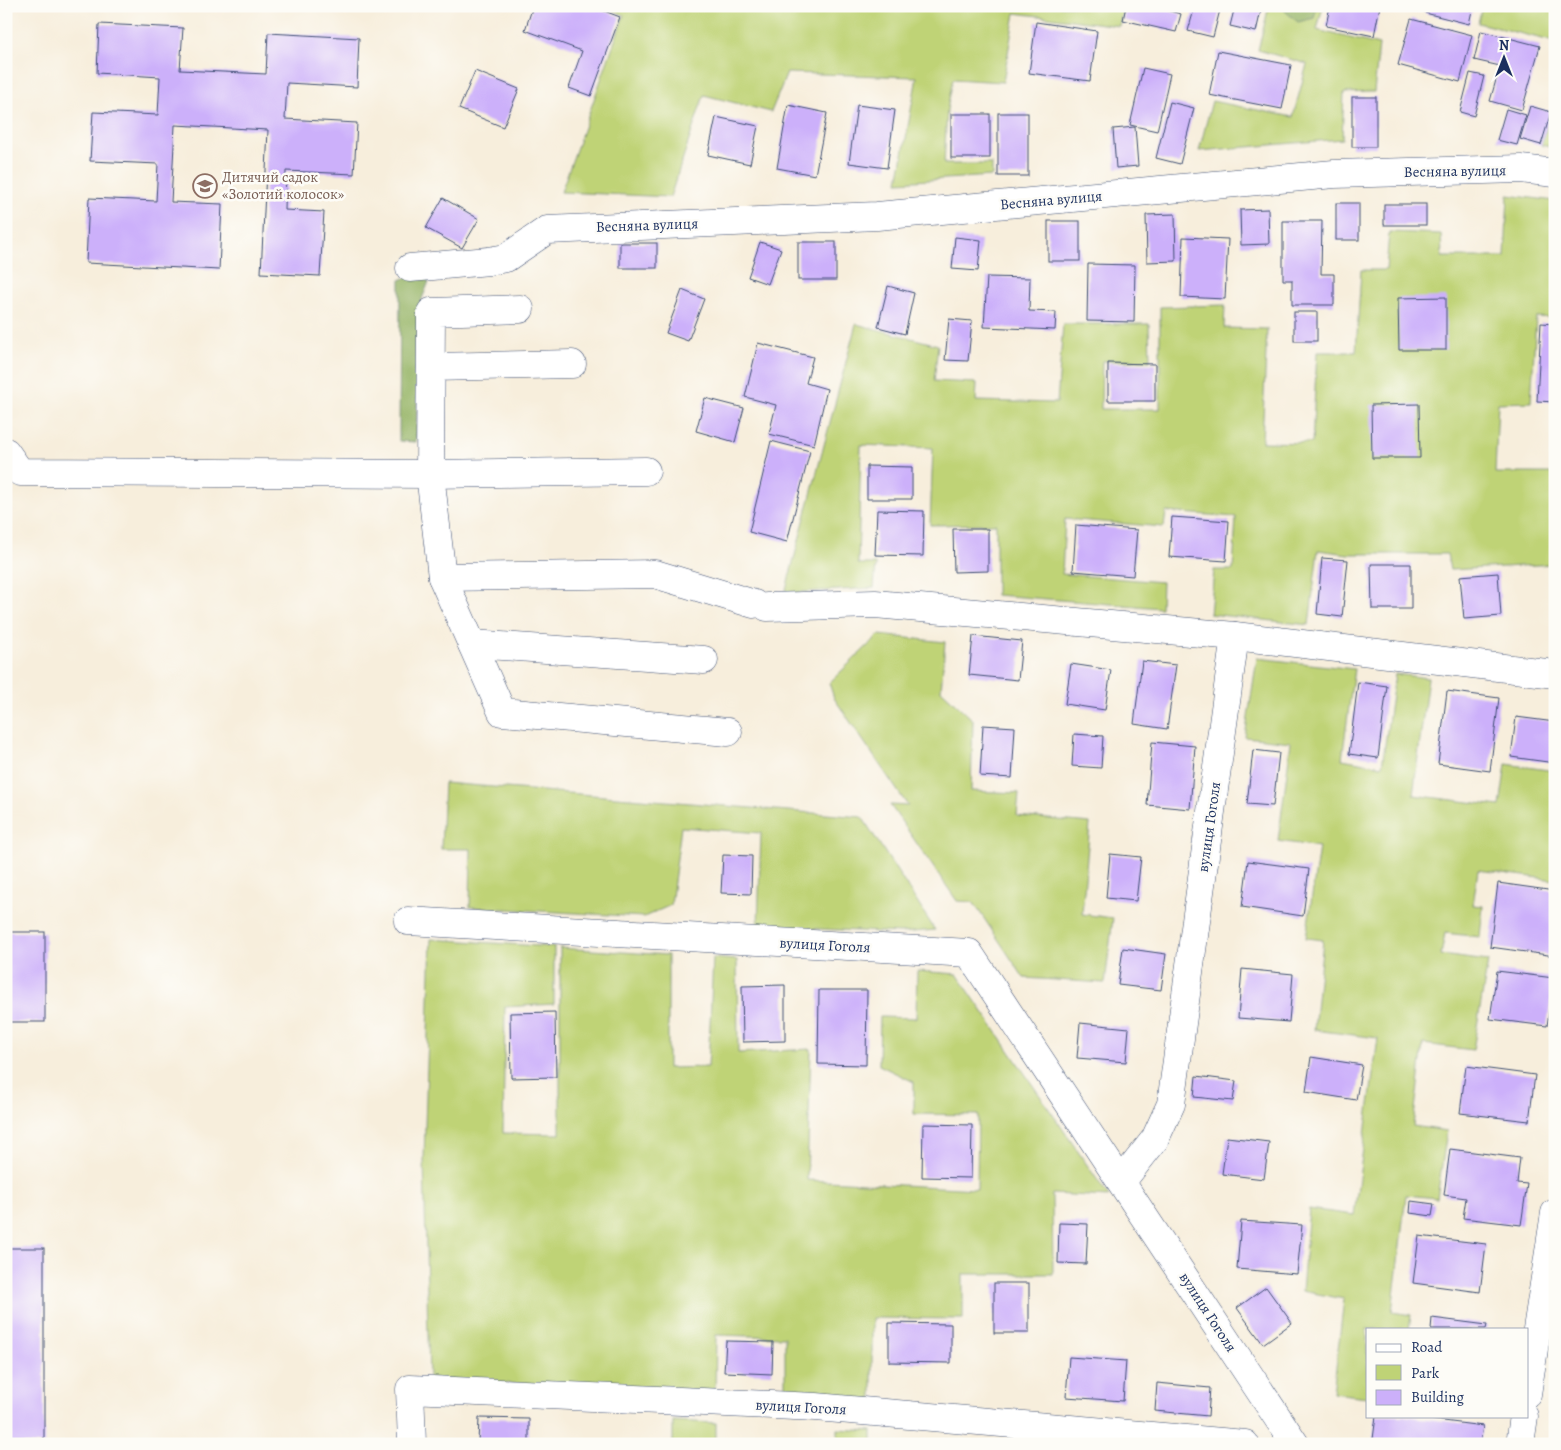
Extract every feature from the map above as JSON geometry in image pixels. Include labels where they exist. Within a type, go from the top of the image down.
[{"type":"street","name":"Весняна вулиця","points":[[410,268],[489,262],[506,258],[547,230],[876,216],[1334,174],[1521,169],[1555,173]]},
{"type":"street","points":[[520,309],[431,312],[430,474],[442,577],[502,712],[728,732]]},
{"type":"street","points":[[431,367],[572,364]]},
{"type":"street","points":[[11,468],[430,474],[646,471]]},
{"type":"street","points":[[442,577],[655,574],[761,605],[875,604],[1235,636],[1555,674]]},
{"type":"street","name":"вулиця Гоголя","points":[[1122,1181],[1155,1139],[1171,1104],[1235,636]]},
{"type":"street","points":[[472,644],[704,660]]},
{"type":"street","name":"вулиця Гоголя","points":[[408,922],[968,953],[1122,1181],[1295,1444]]},
{"type":"street","points":[[1528,1388],[1555,1213]]},
{"type":"street","name":"вулиця Гоголя","points":[[412,1444],[410,1389],[816,1407],[1245,1444]]},
{"type":"street","points":[[1520,1444],[1524,1418]]},
{"type":"green space","points":[[602,6],[1124,6],[1119,26],[1015,13],[1003,82],[953,79],[947,110],[944,164],[992,164],[992,176],[898,182],[917,77],[787,73],[771,112],[704,95],[670,197],[561,192],[624,15]]},
{"type":"green space","points":[[1269,6],[1323,6],[1317,30],[1379,45],[1374,92],[1344,93],[1342,139],[1199,151],[1212,101],[1293,117],[1307,64],[1258,50]]},
{"type":"green space","points":[[1285,6],[1317,6],[1314,18],[1298,22],[1285,11]]},
{"type":"green space","points":[[1482,6],[1555,6],[1555,42],[1478,23]]},
{"type":"green space","points":[[1555,97],[1555,148],[1541,145]]},
{"type":"green space","points":[[1508,195],[1555,201],[1555,318],[1536,317],[1531,402],[1498,403],[1495,473],[1555,473],[1555,564],[1450,570],[1447,554],[1348,554],[1318,550],[1309,625],[1210,614],[1214,570],[1233,570],[1236,517],[1166,512],[1164,527],[1065,519],[1062,574],[1162,582],[1161,608],[996,595],[996,524],[930,525],[933,448],[861,445],[858,564],[876,564],[874,588],[785,593],[856,324],[938,345],[934,381],[977,383],[976,401],[1057,403],[1063,324],[1149,324],[1150,361],[1102,361],[1101,409],[1160,409],[1160,307],[1225,305],[1224,328],[1267,329],[1262,442],[1312,443],[1317,352],[1356,352],[1361,270],[1386,270],[1389,232],[1441,234],[1442,257],[1505,257]]},
{"type":"green space","points":[[432,274],[420,304],[416,442],[399,441],[400,280],[412,275]]},
{"type":"green space","points":[[879,635],[945,642],[941,690],[973,720],[971,791],[1019,793],[1017,816],[1090,823],[1082,914],[1113,918],[1105,983],[1024,978],[973,902],[957,901],[890,805],[908,806],[834,698],[829,683]]},
{"type":"green space","points":[[1257,658],[1354,669],[1342,759],[1382,766],[1395,674],[1428,678],[1413,795],[1500,806],[1506,764],[1555,771],[1555,880],[1478,870],[1473,905],[1483,906],[1480,937],[1445,933],[1441,955],[1488,961],[1473,1050],[1423,1044],[1413,1126],[1447,1131],[1437,1198],[1406,1195],[1392,1312],[1411,1315],[1409,1328],[1366,1328],[1366,1397],[1333,1393],[1344,1299],[1302,1291],[1309,1209],[1354,1215],[1378,1038],[1314,1030],[1323,940],[1306,938],[1319,847],[1278,841],[1291,742],[1245,737]]},
{"type":"green space","points":[[444,783],[862,817],[935,930],[901,933],[758,926],[761,833],[681,827],[671,905],[644,917],[470,907],[471,849],[441,849]]},
{"type":"green space","points":[[431,939],[554,947],[554,1004],[505,1007],[503,1133],[560,1134],[560,948],[668,955],[668,1068],[708,1067],[713,958],[737,960],[738,1053],[811,1049],[807,1180],[977,1189],[978,1115],[914,1114],[914,1082],[879,1065],[880,1017],[916,1018],[917,971],[957,974],[1109,1197],[1052,1194],[1053,1274],[963,1274],[963,1319],[872,1318],[872,1403],[785,1399],[785,1337],[716,1335],[715,1395],[429,1379],[424,1159]]},
{"type":"green space","points":[[673,1421],[716,1423],[716,1444],[673,1444]]},
{"type":"green space","points":[[838,1429],[872,1431],[872,1444],[838,1444]]},
{"type":"building","points":[[533,6],[591,6],[620,17],[591,96],[569,88],[582,51],[525,30]]},
{"type":"building","points":[[1126,6],[1150,6],[1181,14],[1176,32],[1123,20]]},
{"type":"building","points":[[1195,6],[1221,6],[1213,37],[1188,31]]},
{"type":"building","points":[[1235,6],[1262,6],[1256,32],[1230,26]]},
{"type":"building","points":[[1330,6],[1380,6],[1374,36],[1326,26]]},
{"type":"building","points":[[1426,6],[1473,6],[1469,24],[1425,13]]},
{"type":"building","points":[[1411,19],[1472,35],[1460,82],[1398,65]]},
{"type":"building","points":[[1036,22],[1097,31],[1090,81],[1029,73]]},
{"type":"building","points":[[99,24],[183,28],[180,70],[266,74],[268,33],[359,38],[357,87],[287,83],[285,119],[357,123],[354,174],[286,171],[285,210],[324,212],[320,276],[261,273],[268,130],[175,125],[171,202],[222,204],[219,270],[86,263],[89,198],[156,201],[158,164],[90,161],[93,112],[158,115],[160,77],[97,73]]},
{"type":"building","points":[[1481,31],[1540,46],[1522,110],[1490,101],[1500,66],[1474,60]]},
{"type":"building","points":[[1218,51],[1291,65],[1282,109],[1209,95]]},
{"type":"building","points":[[1143,68],[1170,74],[1157,131],[1130,125]]},
{"type":"building","points":[[475,71],[519,89],[503,127],[459,109]]},
{"type":"building","points":[[1470,73],[1484,76],[1474,116],[1460,112]]},
{"type":"building","points":[[1352,97],[1376,97],[1376,147],[1352,147]]},
{"type":"building","points":[[1170,102],[1194,108],[1180,164],[1156,158]]},
{"type":"building","points":[[788,105],[827,113],[815,175],[777,168]]},
{"type":"building","points":[[857,105],[895,110],[887,168],[849,163]]},
{"type":"building","points":[[1530,106],[1551,112],[1541,145],[1520,139]]},
{"type":"building","points":[[1506,109],[1526,115],[1517,145],[1497,140]]},
{"type":"building","points":[[998,113],[1028,113],[1028,176],[998,176]]},
{"type":"building","points":[[951,114],[990,114],[990,158],[951,158]]},
{"type":"building","points":[[716,117],[758,126],[750,164],[708,155]]},
{"type":"building","points":[[1135,127],[1138,166],[1116,168],[1113,129]]},
{"type":"building","points":[[443,198],[479,219],[462,248],[426,228]]},
{"type":"building","points":[[1336,203],[1359,203],[1359,240],[1336,240]]},
{"type":"building","points":[[1384,204],[1426,204],[1426,225],[1384,225]]},
{"type":"building","points":[[1268,209],[1269,244],[1241,245],[1240,210]]},
{"type":"building","points":[[1175,214],[1176,261],[1147,262],[1146,215]]},
{"type":"building","points":[[1048,221],[1080,221],[1080,261],[1048,261]]},
{"type":"building","points":[[1283,221],[1322,221],[1321,274],[1334,274],[1334,305],[1292,305],[1292,280],[1283,280]]},
{"type":"building","points":[[955,237],[981,240],[978,271],[952,269]]},
{"type":"building","points":[[1183,237],[1228,239],[1225,299],[1181,297]]},
{"type":"building","points":[[760,242],[781,249],[768,284],[748,277]]},
{"type":"building","points":[[798,242],[836,242],[836,280],[798,280]]},
{"type":"building","points":[[620,243],[657,243],[657,268],[620,268]]},
{"type":"building","points":[[1088,264],[1135,265],[1134,322],[1087,321]]},
{"type":"building","points":[[987,277],[1030,278],[1029,311],[1056,312],[1055,330],[984,327]]},
{"type":"building","points":[[888,286],[914,293],[905,334],[878,327]]},
{"type":"building","points":[[682,290],[704,299],[688,341],[666,333]]},
{"type":"building","points":[[1446,297],[1446,350],[1399,350],[1398,298]]},
{"type":"building","points":[[1294,312],[1317,312],[1317,341],[1294,341]]},
{"type":"building","points":[[949,319],[972,321],[968,361],[945,360]]},
{"type":"building","points":[[1541,323],[1555,324],[1555,402],[1537,401]]},
{"type":"building","points":[[758,343],[813,357],[806,383],[827,389],[814,445],[769,434],[776,405],[745,397]]},
{"type":"building","points":[[1108,363],[1155,364],[1155,401],[1108,401]]},
{"type":"building","points":[[705,398],[744,408],[735,442],[696,431]]},
{"type":"building","points":[[1419,404],[1420,458],[1372,458],[1371,405]]},
{"type":"building","points":[[771,441],[810,451],[787,542],[749,532]]},
{"type":"building","points":[[867,466],[912,467],[912,499],[867,499]]},
{"type":"building","points":[[877,510],[924,511],[923,556],[875,555]]},
{"type":"building","points":[[1172,517],[1229,521],[1226,561],[1169,557]]},
{"type":"building","points":[[1076,525],[1137,530],[1133,576],[1073,571]]},
{"type":"building","points":[[953,529],[988,529],[988,571],[954,572]]},
{"type":"building","points":[[1322,558],[1348,560],[1342,617],[1317,614]]},
{"type":"building","points":[[1371,564],[1411,564],[1411,609],[1372,609]]},
{"type":"building","points":[[1498,573],[1501,616],[1464,619],[1460,576]]},
{"type":"building","points":[[973,636],[1022,641],[1018,680],[969,675]]},
{"type":"building","points":[[1142,661],[1176,665],[1167,729],[1134,724]]},
{"type":"building","points":[[1071,664],[1111,670],[1105,710],[1065,704]]},
{"type":"building","points":[[1358,682],[1387,686],[1378,758],[1349,754]]},
{"type":"building","points":[[1447,691],[1499,698],[1490,771],[1438,764]]},
{"type":"building","points":[[1516,717],[1555,722],[1555,763],[1511,757]]},
{"type":"building","points":[[983,725],[1015,727],[1012,778],[980,776]]},
{"type":"building","points":[[1074,734],[1103,736],[1101,768],[1072,766]]},
{"type":"building","points":[[1152,742],[1195,746],[1190,809],[1147,805]]},
{"type":"building","points":[[1253,750],[1279,753],[1273,806],[1247,804]]},
{"type":"building","points":[[1110,854],[1141,857],[1136,901],[1106,898]]},
{"type":"building","points":[[723,855],[752,856],[751,894],[721,893]]},
{"type":"building","points":[[1248,861],[1309,869],[1303,916],[1242,907]]},
{"type":"building","points":[[1498,883],[1555,891],[1555,956],[1490,947]]},
{"type":"building","points":[[6,932],[45,932],[45,1022],[6,1022]]},
{"type":"building","points":[[1123,948],[1166,954],[1161,990],[1118,985]]},
{"type":"building","points":[[1242,969],[1293,974],[1289,1022],[1238,1018]]},
{"type":"building","points":[[1497,971],[1554,978],[1547,1026],[1490,1019]]},
{"type":"building","points":[[785,985],[785,1041],[743,1042],[742,986]]},
{"type":"building","points":[[819,990],[867,990],[866,1065],[818,1064]]},
{"type":"building","points":[[555,1012],[556,1077],[511,1078],[510,1013]]},
{"type":"building","points":[[1080,1023],[1129,1028],[1126,1062],[1077,1058]]},
{"type":"building","points":[[1311,1057],[1362,1065],[1356,1100],[1306,1092]]},
{"type":"building","points":[[1466,1066],[1535,1075],[1529,1121],[1460,1113]]},
{"type":"building","points":[[1196,1076],[1236,1081],[1233,1101],[1194,1097]]},
{"type":"building","points":[[923,1124],[972,1125],[971,1178],[922,1177]]},
{"type":"building","points":[[1227,1137],[1269,1142],[1264,1179],[1222,1174]]},
{"type":"building","points":[[1450,1149],[1520,1158],[1517,1183],[1527,1184],[1521,1225],[1463,1218],[1466,1198],[1444,1195]]},
{"type":"building","points":[[1411,1201],[1434,1204],[1432,1216],[1410,1213]]},
{"type":"building","points":[[1241,1221],[1302,1225],[1297,1274],[1237,1269]]},
{"type":"building","points":[[1059,1223],[1088,1224],[1086,1264],[1058,1263]]},
{"type":"building","points":[[1419,1236],[1486,1244],[1480,1292],[1413,1283]]},
{"type":"building","points":[[6,1248],[44,1248],[44,1444],[6,1444]]},
{"type":"building","points":[[994,1283],[1029,1283],[1029,1333],[994,1333]]},
{"type":"building","points":[[1266,1287],[1292,1323],[1263,1344],[1237,1308]]},
{"type":"building","points":[[1432,1318],[1487,1325],[1486,1328],[1431,1328]]},
{"type":"building","points":[[889,1323],[951,1324],[951,1363],[889,1362]]},
{"type":"building","points":[[726,1341],[773,1342],[772,1374],[724,1372]]},
{"type":"building","points":[[1069,1357],[1126,1361],[1123,1401],[1066,1397]]},
{"type":"building","points":[[1157,1383],[1210,1388],[1208,1416],[1155,1411]]},
{"type":"building","points":[[479,1418],[529,1419],[529,1444],[478,1444]]},
{"type":"building","points":[[1376,1418],[1420,1418],[1483,1426],[1480,1444],[1410,1444],[1373,1439]]},
{"type":"place","name":"Дитячий садок «Золотий колосок»","points":[[205,186]]}]
